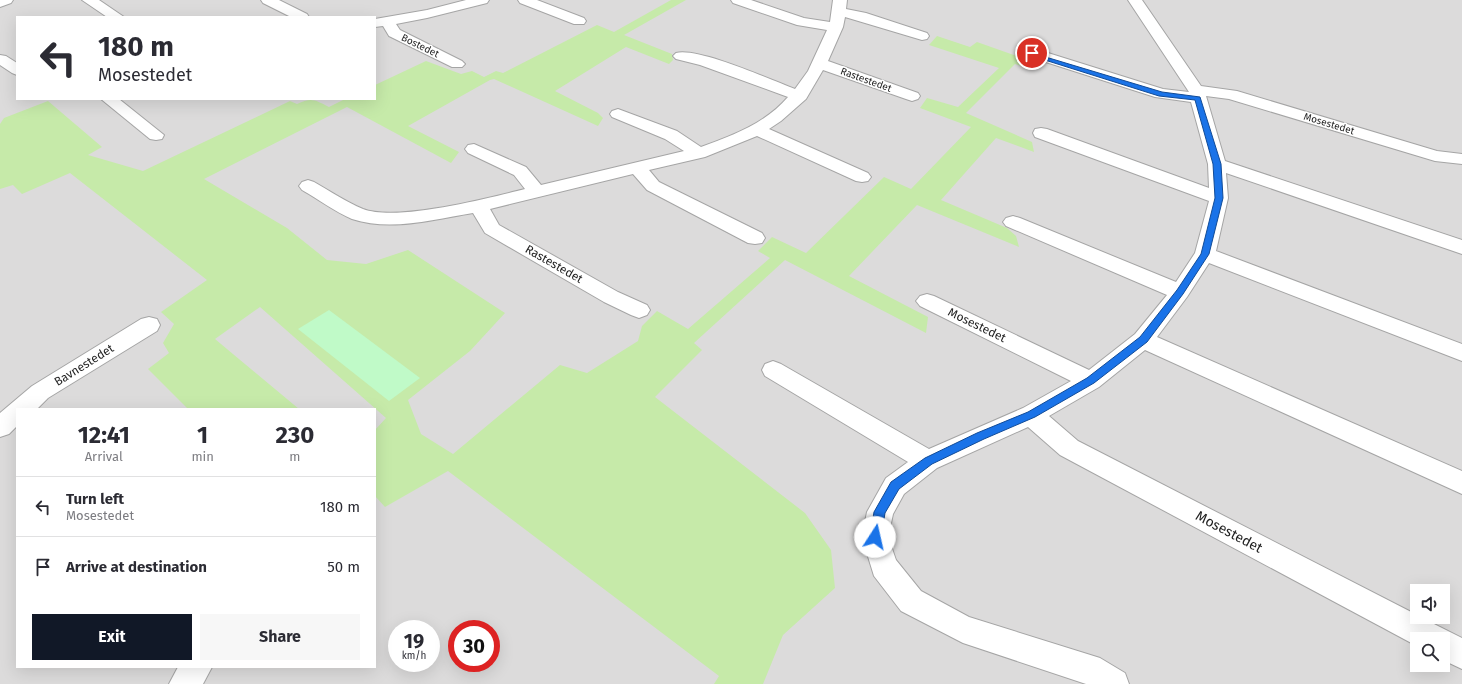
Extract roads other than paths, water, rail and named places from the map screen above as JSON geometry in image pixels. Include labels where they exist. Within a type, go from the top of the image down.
[{"type":"street","points":[[0,3],[6,0]]},
{"type":"street","points":[[89,0],[115,16]]},
{"type":"street","points":[[268,0],[300,16]]},
{"type":"street","points":[[451,0],[464,6]]},
{"type":"street","name":"Bostedet","points":[[382,22],[464,6],[482,0]]},
{"type":"street","points":[[526,0],[579,21]]},
{"type":"street","points":[[738,0],[802,22],[839,13],[861,16],[922,36]]},
{"type":"street","points":[[1114,684],[1089,668],[963,629],[911,601],[884,567],[875,537],[880,512],[895,486],[928,461],[981,436],[1031,415],[1091,381],[1143,340],[1180,292],[1205,254],[1219,198],[1217,164],[1197,94],[1135,0]]},
{"type":"street","points":[[308,186],[358,214],[381,218],[406,218],[479,206],[699,154],[758,130],[782,113],[800,96],[820,64],[839,13]]},
{"type":"street","name":"Bostedet","points":[[382,22],[394,33],[457,64]]},
{"type":"street","name":"Mosestedet","points":[[1032,53],[1161,94],[1231,94],[1435,156],[1462,159]]},
{"type":"street","points":[[681,56],[704,61],[800,96]]},
{"type":"street","points":[[1,59],[16,69]]},
{"type":"street","name":"Rastestedet","points":[[820,64],[912,96]]},
{"type":"street","points":[[110,100],[156,135]]},
{"type":"street","points":[[618,114],[671,134],[699,154]]},
{"type":"street","points":[[758,130],[862,177]]},
{"type":"street","points":[[1041,133],[1219,198]]},
{"type":"street","points":[[474,148],[520,171],[537,192]]},
{"type":"street","points":[[1217,164],[1462,247]]},
{"type":"street","points":[[638,169],[653,186],[755,238]]},
{"type":"street","name":"Rastestedet","points":[[479,206],[492,229],[611,297],[639,310]]},
{"type":"street","points":[[1013,222],[1180,292]]},
{"type":"street","points":[[1205,254],[1462,354]]},
{"type":"street","name":"Mosestedet","points":[[927,300],[1091,381]]},
{"type":"street","name":"Bavnestedet","points":[[22,408],[40,392],[149,325]]},
{"type":"street","points":[[1143,340],[1462,483]]},
{"type":"street","points":[[773,370],[928,461]]},
{"type":"street","points":[[0,427],[16,413]]},
{"type":"street","name":"Mosestedet","points":[[1031,415],[1069,448],[1420,632]]},
{"type":"street","points":[[1450,648],[1462,654]]},
{"type":"street","points":[[184,684],[196,668]]}]
